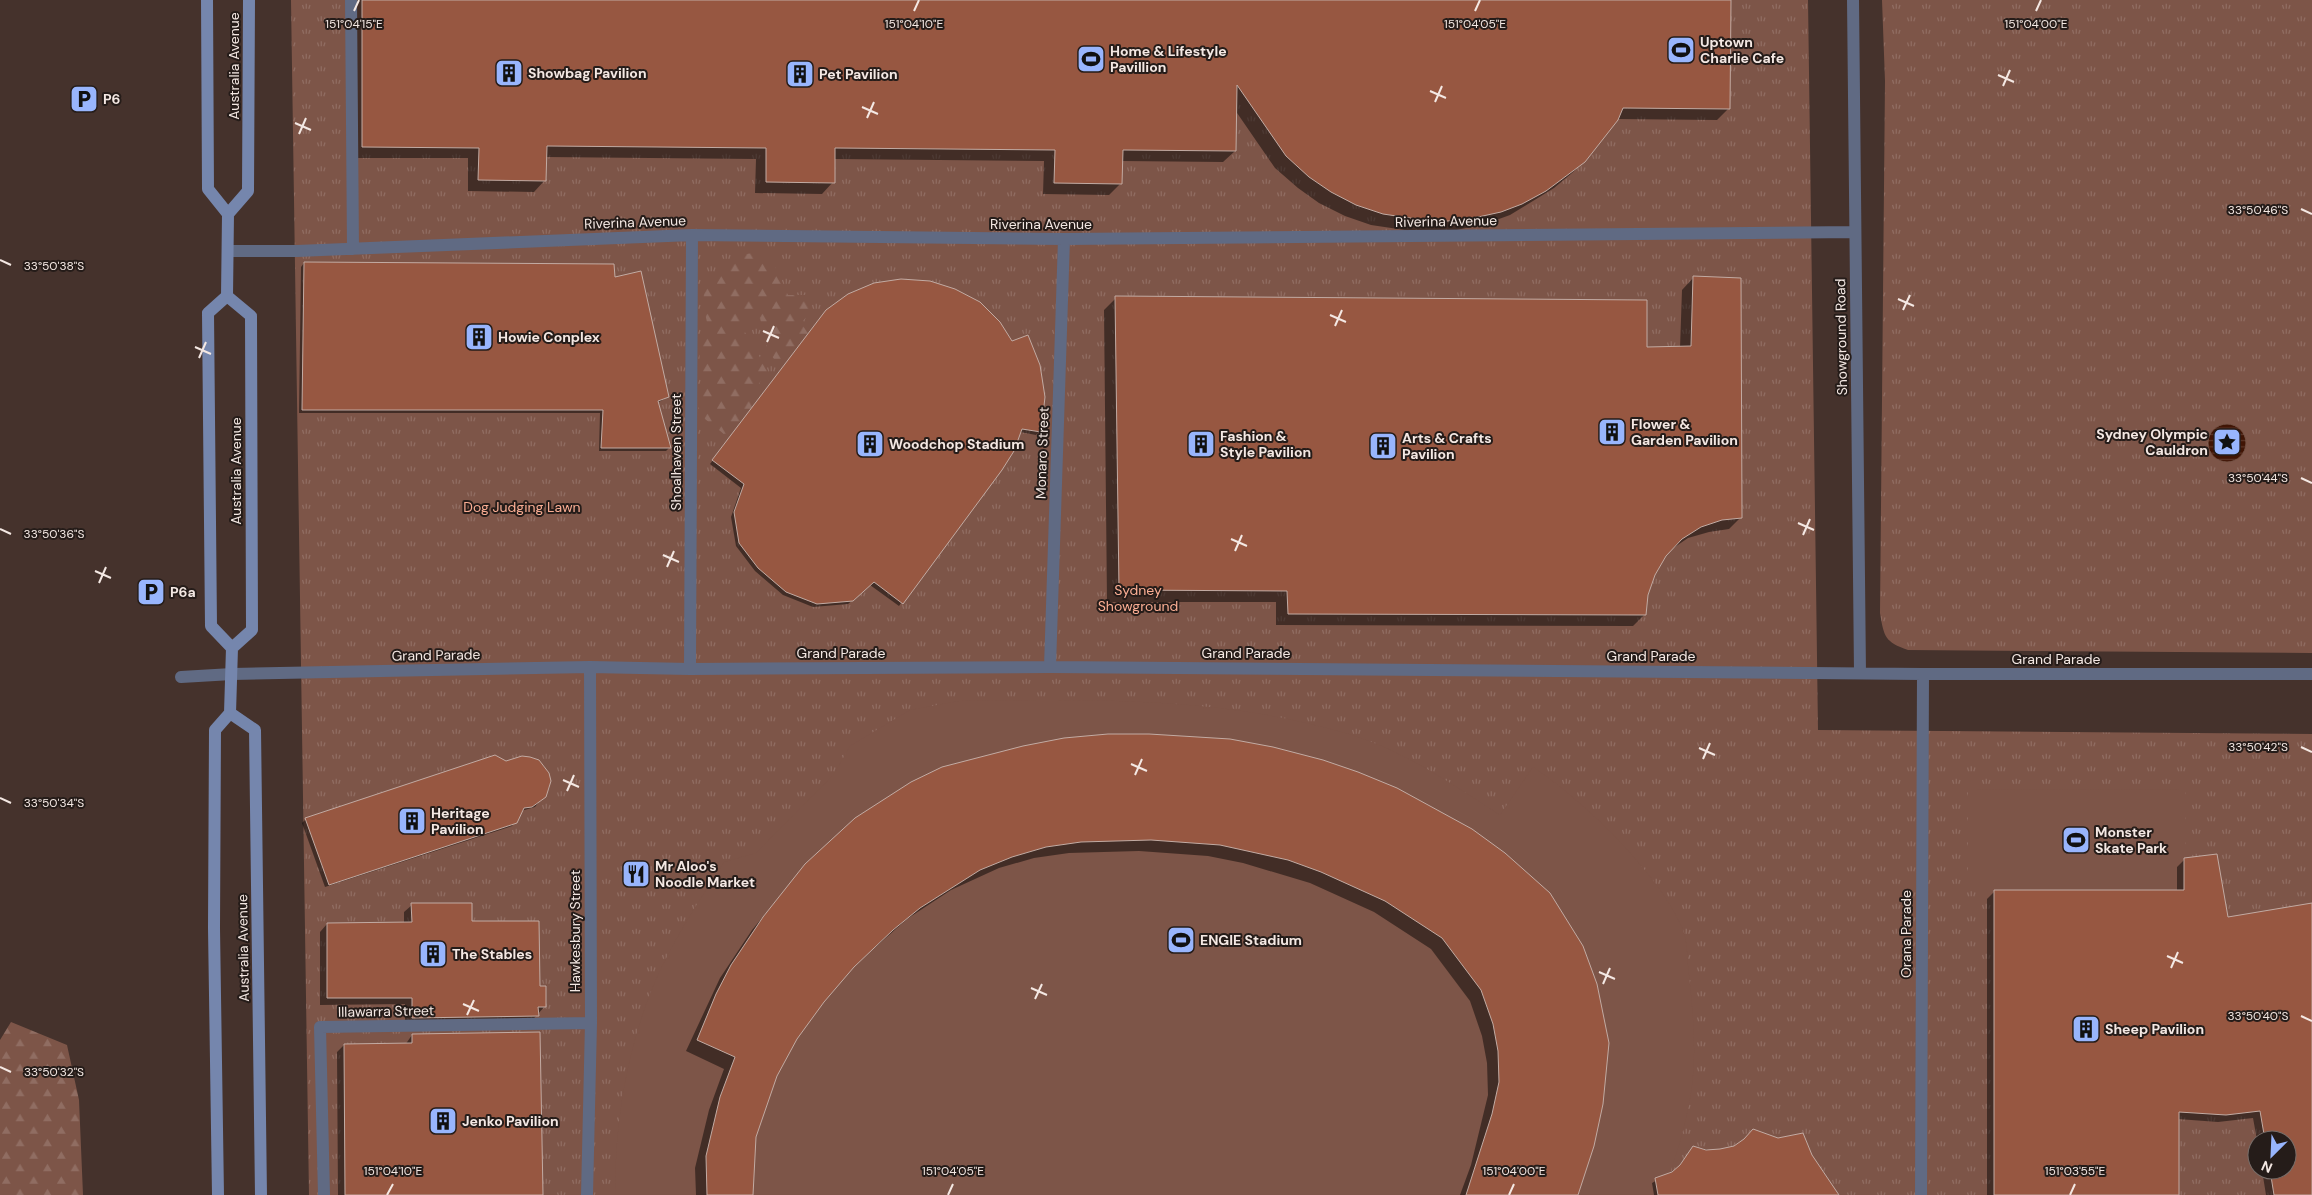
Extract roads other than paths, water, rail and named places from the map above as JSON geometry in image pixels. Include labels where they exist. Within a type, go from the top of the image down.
[{"type":"main road","name":"Australia Avenue","points":[[207,0],[208,189],[228,214],[248,191],[249,0]]},
{"type":"main road","points":[[227,296],[228,214]]},
{"type":"main road","name":"Australia Avenue","points":[[227,296],[251,316],[252,630],[232,648],[212,626],[211,616],[208,313],[227,296]]},
{"type":"main road","points":[[230,713],[232,648]]},
{"type":"main road","name":"Australia Avenue","points":[[218,1195],[214,928],[215,730],[230,713],[255,730],[261,1195]]},
{"type":"street","points":[[351,0],[353,248]]},
{"type":"street","name":"Showground Road","points":[[1853,0],[1860,673]]},
{"type":"street","name":"Riverina Avenue","points":[[228,251],[692,235],[1064,239],[1854,232]]},
{"type":"street","name":"Shoalhaven Street","points":[[690,669],[692,235]]},
{"type":"street","name":"Monaro Street","points":[[1050,667],[1064,239]]},
{"type":"street","name":"Grand Parade","points":[[181,677],[232,674],[590,667],[690,669],[1050,667],[1923,674],[2312,674]]},
{"type":"street","name":"Hawkesbury Street","points":[[587,1195],[591,1023],[590,667]]},
{"type":"street","name":"Orana Parade","points":[[1921,1195],[1923,674]]},
{"type":"street","name":"Illawarra Street","points":[[324,1195],[320,1027],[591,1023]]},
{"type":"place","name":"Uptown Charlie Cafe","points":[[1681,50]]},
{"type":"place","name":"Home & Lifestyle Pavillion","points":[[1091,59]]},
{"type":"place","name":"Showbag Pavilion","points":[[509,73]]},
{"type":"place","name":"Pet Pavilion","points":[[800,74]]},
{"type":"place","name":"P6","points":[[84,99]]},
{"type":"place","name":"Howie Conplex","points":[[479,337]]},
{"type":"place","name":"Flower & Garden Pavilion","points":[[1612,432]]},
{"type":"place","name":"Sydney Olympic Cauldron","points":[[2227,442]]},
{"type":"place","name":"Woodchop Stadium","points":[[870,444]]},
{"type":"place","name":"Fashion & Style Pavilion","points":[[1201,444]]},
{"type":"place","name":"Arts & Crafts Pavilion","points":[[1383,446]]},
{"type":"place","name":"P6a","points":[[151,592]]},
{"type":"place","name":"Heritage Pavilion","points":[[412,821]]},
{"type":"place","name":"Monster Skate Park","points":[[2076,840]]},
{"type":"place","name":"Mr Aloo's Noodle Market","points":[[636,874]]},
{"type":"place","name":"ENGIE Stadium","points":[[1181,940]]},
{"type":"place","name":"The Stables","points":[[433,954]]},
{"type":"place","name":"Sheep Pavilion","points":[[2086,1029]]},
{"type":"place","name":"Jenko Pavilion","points":[[443,1121]]},
{"type":"park label","name":"Dog Judging Lawn","points":[[522,507]]},
{"type":"park label","name":"Sydney Showground","points":[[1138,598]]}]
